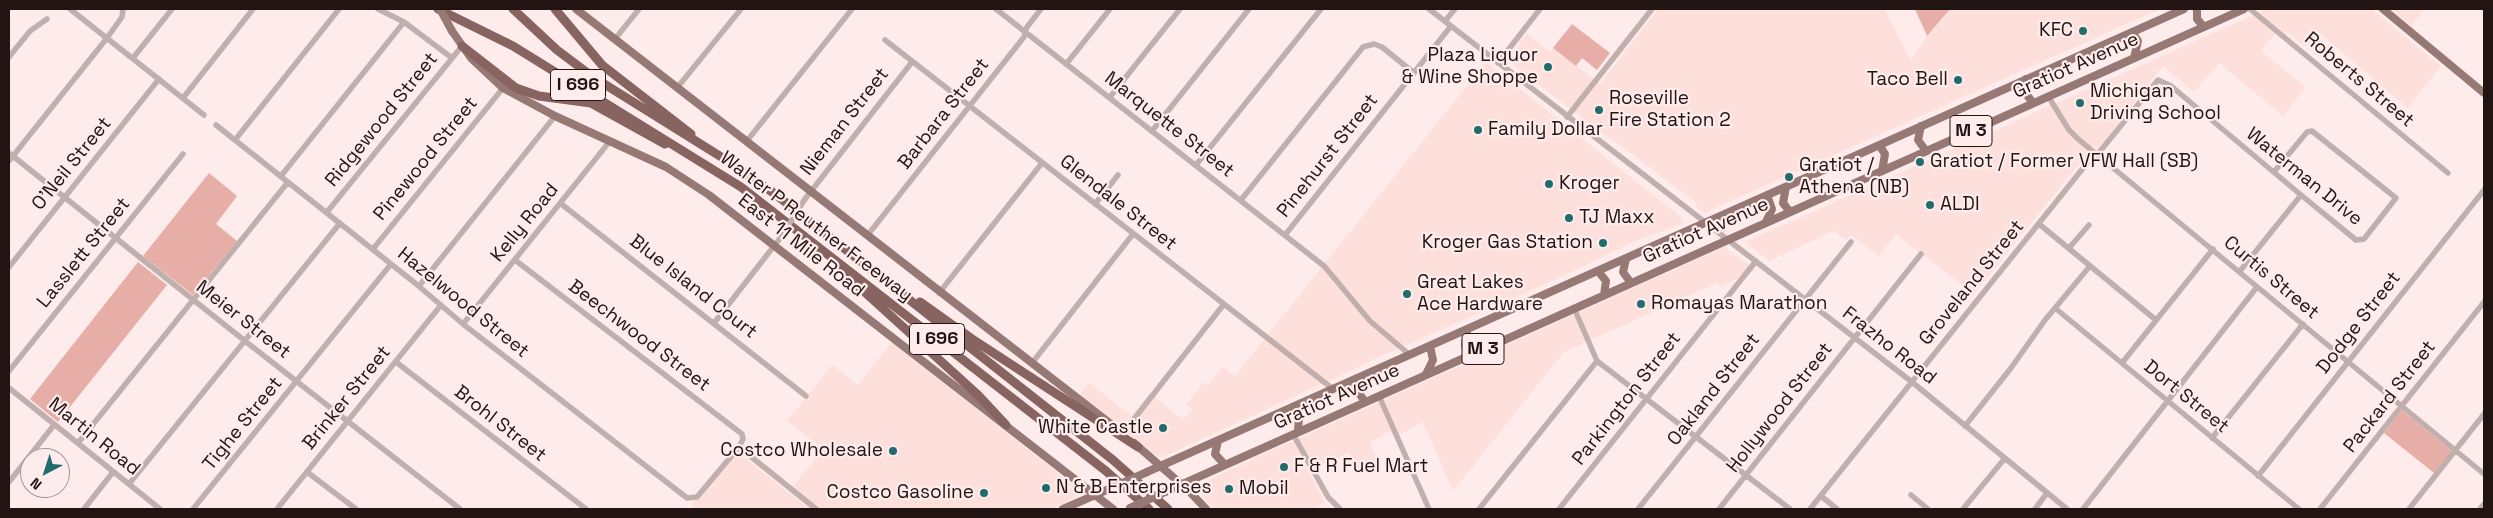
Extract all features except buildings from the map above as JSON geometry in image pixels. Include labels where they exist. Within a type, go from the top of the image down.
[{"type":"highway","name":"Walter P Reuther Freeway","points":[[438,9],[513,46],[694,157],[768,207],[1106,471],[1149,509]]},
{"type":"highway","name":"Walter P Reuther Freeway","points":[[513,9],[557,50],[593,77],[763,185],[1113,460],[1168,509]]},
{"type":"highway","points":[[555,9],[602,65],[680,124],[706,148]]},
{"type":"highway","points":[[462,46],[516,88],[539,96],[592,103],[655,140],[694,157]]},
{"type":"highway","points":[[768,207],[796,235],[839,268],[939,359],[1006,425]]},
{"type":"highway","points":[[876,273],[904,289],[972,339],[1138,447]]},
{"type":"main road","name":"East 11 Mile Road","points":[[438,9],[462,46],[503,88],[555,116],[652,160],[689,180],[1113,509]]},
{"type":"main road","points":[[576,9],[939,293],[1122,433],[1182,484],[1206,509]]},
{"type":"main road","name":"Gratiot Avenue","points":[[1161,466],[2184,9]]},
{"type":"main road","points":[[2197,9],[2197,19],[2204,27]]},
{"type":"main road","name":"Gratiot Avenue","points":[[1182,484],[2244,9]]},
{"type":"main road","points":[[2383,9],[2484,93]]},
{"type":"main road","points":[[2132,32],[2138,41],[2134,58]]},
{"type":"main road","points":[[2026,79],[2027,95],[2033,103]]},
{"type":"main road","points":[[1921,126],[1918,140],[1926,151]]},
{"type":"main road","points":[[1879,146],[1885,154],[1882,171]]},
{"type":"main road","points":[[1786,187],[1782,203],[1790,212]]},
{"type":"main road","points":[[1766,222],[1772,209],[1767,195]]},
{"type":"main road","points":[[1626,258],[1622,272],[1631,283]]},
{"type":"main road","points":[[1598,271],[1606,280],[1604,295]]},
{"type":"main road","points":[[1466,330],[1465,344],[1471,354]]},
{"type":"main road","points":[[1426,374],[1433,360],[1430,346]]},
{"type":"main road","points":[[1360,377],[1357,390],[1365,402]]},
{"type":"main road","points":[[1291,408],[1300,417],[1296,433]]},
{"type":"main road","points":[[1218,441],[1215,454],[1219,461],[1225,464]]},
{"type":"main road","name":"M 3","points":[[1063,509],[1161,466]]},
{"type":"main road","name":"M 3","points":[[1128,508],[1182,484]]},
{"type":"street","points":[[70,9],[204,116]]},
{"type":"street","points":[[10,157],[107,38],[122,17],[123,9]]},
{"type":"street","points":[[133,58],[172,9]]},
{"type":"street","points":[[183,98],[253,9]]},
{"type":"street","points":[[235,140],[339,9]]},
{"type":"street","points":[[378,9],[404,22],[452,58]]},
{"type":"street","points":[[615,39],[639,9]]},
{"type":"street","points":[[677,88],[740,9]]},
{"type":"street","points":[[746,142],[852,9]]},
{"type":"street","name":"Marquette Street","points":[[996,9],[1324,266],[1370,321],[1410,355]]},
{"type":"street","name":"Barbara Street","points":[[867,236],[1026,32],[1027,27],[1041,9]]},
{"type":"street","points":[[1067,64],[1110,9]]},
{"type":"street","points":[[1110,97],[1180,9]]},
{"type":"street","points":[[1152,131],[1249,9]]},
{"type":"street","points":[[1196,165],[1321,9]]},
{"type":"street","name":"Frazho Road","points":[[1429,9],[1912,382],[2067,509]]},
{"type":"street","points":[[1445,21],[1455,9]]},
{"type":"street","points":[[1498,63],[1540,9]]},
{"type":"street","points":[[1567,117],[1652,9]]},
{"type":"street","name":"Roberts Street","points":[[2250,9],[2448,173]]},
{"type":"street","points":[[9,57],[30,31],[47,19]]},
{"type":"street","points":[[281,176],[404,22]]},
{"type":"street","name":"Pinehurst Street","points":[[1285,235],[1451,26]]},
{"type":"street","name":"Glendale Street","points":[[885,40],[1332,390]]},
{"type":"street","points":[[1241,200],[1363,47],[1374,44],[1382,47],[1414,73]]},
{"type":"street","name":"Ridgewood Street","points":[[327,212],[462,46]]},
{"type":"street","name":"Nieman Street","points":[[714,323],[775,247],[810,191],[912,62]]},
{"type":"street","name":"O'Neil Street","points":[[9,267],[159,79]]},
{"type":"street","name":"Groveland Street","points":[[1810,509],[2092,157],[2097,155],[2155,83],[2160,80]]},
{"type":"street","name":"Waterman Drive","points":[[2160,80],[2352,237],[2360,240],[2364,239],[2396,198],[2313,131],[2307,132],[2274,172]]},
{"type":"street","name":"Pinewood Street","points":[[373,249],[503,88]]},
{"type":"street","name":"Curtis Street","points":[[2048,96],[2069,130],[2097,155],[2484,474]]},
{"type":"street","points":[[419,286],[555,116]]},
{"type":"street","name":"Hazelwood Street","points":[[216,125],[419,286],[463,324],[688,498],[694,499],[739,448]]},
{"type":"street","name":"Kelly Road","points":[[463,324],[610,141]]},
{"type":"street","name":"Lasslett Street","points":[[9,371],[183,154]]},
{"type":"street","name":"Meier Street","points":[[10,157],[65,197],[347,422],[460,509]]},
{"type":"street","points":[[939,293],[1042,163]]},
{"type":"street","points":[[1095,204],[1118,175]]},
{"type":"street","points":[[78,444],[288,182]]},
{"type":"street","name":"Dodge Street","points":[[2258,476],[2484,190]]},
{"type":"street","points":[[2240,271],[2301,195]]},
{"type":"street","name":"Blue Island Court","points":[[560,203],[806,396]]},
{"type":"street","points":[[129,484],[340,223]]},
{"type":"street","points":[[2039,224],[2156,320]]},
{"type":"street","points":[[2069,248],[2089,225]]},
{"type":"street","points":[[1032,364],[1133,234]]},
{"type":"street","name":"Oakland Street","points":[[1638,509],[1851,242]]},
{"type":"street","points":[[2122,363],[2213,249]]},
{"type":"street","name":"Hollywood Street","points":[[1719,509],[1921,254]]},
{"type":"street","name":"Beechwood Street","points":[[515,260],[737,429],[743,439],[739,448]]},
{"type":"street","name":"Parkington Street","points":[[1559,509],[1756,261]]},
{"type":"street","name":"Tighe Street","points":[[193,509],[391,264]]},
{"type":"street","points":[[1965,426],[2055,308],[2090,266]]},
{"type":"street","points":[[2083,509],[2169,402],[2171,395],[2257,287]]},
{"type":"street","name":"Packard Street","points":[[2320,509],[2484,302]]},
{"type":"street","points":[[1122,433],[1224,304]]},
{"type":"street","name":"Brinker Street","points":[[277,509],[441,305]]},
{"type":"street","points":[[1574,308],[1597,361],[1790,509]]},
{"type":"street","name":"Dort Street","points":[[2055,308],[2299,509]]},
{"type":"street","points":[[2212,438],[2303,324]]},
{"type":"street","points":[[1479,509],[1597,361]]},
{"type":"street","name":"Brohl Street","points":[[396,362],[586,509]]},
{"type":"street","name":"Martin Road","points":[[9,388],[160,509]]},
{"type":"street","points":[[1379,396],[1429,509]]},
{"type":"street","points":[[2409,509],[2484,414]]},
{"type":"street","points":[[9,482],[54,425]]},
{"type":"street","points":[[1296,433],[1328,497],[1340,509]]},
{"type":"street","points":[[739,448],[816,509]]},
{"type":"street","points":[[1964,509],[2005,458]]},
{"type":"street","points":[[84,509],[113,472]]},
{"type":"street","points":[[307,472],[356,509]]},
{"type":"street","points":[[2034,509],[2047,493]]},
{"type":"street","points":[[1911,495],[1928,509]]},
{"type":"street","points":[[1821,496],[1837,509]]},
{"type":"street","points":[[2480,509],[2484,504]]},
{"type":"shaded area","points":[[1658,9],[1885,9],[1911,61],[1927,36],[1950,9],[2160,9],[1704,213],[1697,207],[1696,203],[1507,60],[1527,34],[1550,52],[1553,48],[1600,84]]},
{"type":"shaded area","points":[[1915,9],[1950,9],[1927,36]]},
{"type":"shaded area","points":[[2267,9],[2371,9],[2441,66],[2408,108],[2317,31],[2304,46],[2288,32],[2282,39],[2275,34],[2261,51],[2306,87],[2283,116],[2219,63],[2194,92],[2163,66],[2098,149],[2093,146],[1974,294],[1896,234],[1879,256],[1851,235],[1846,240],[1833,231],[1769,261],[1745,242]]},
{"type":"shaded area","points":[[2392,9],[2425,9],[2411,26]]},
{"type":"shaded area","points":[[1572,24],[1610,53],[1597,70],[1582,58],[1576,66],[1553,48]]},
{"type":"shaded area","points":[[1486,62],[1681,217],[1684,223],[1638,240],[1559,278],[1397,349],[1163,457],[1158,457],[1079,396],[1089,383],[1132,416],[1150,393],[1183,420],[1192,409],[1186,405],[1204,382],[1208,384],[1222,367],[1235,376]]},
{"type":"shaded area","points":[[209,173],[237,196],[216,224],[237,241],[193,295],[143,256]]},
{"type":"shaded area","points":[[1724,247],[1756,270],[1720,287],[1717,283],[1564,352],[1453,491],[1423,422],[1394,438],[1390,431],[1370,443],[1378,462],[1358,471],[1349,453],[1309,471],[1325,503],[1312,509],[1214,509],[1199,492],[1202,483],[1277,448]]},
{"type":"shaded area","points":[[138,262],[167,285],[58,422],[30,399]]},
{"type":"shaded area","points":[[892,342],[1077,488],[1079,493],[1075,498],[1051,509],[820,509],[792,488],[823,449],[787,421],[832,365],[858,385]]},
{"type":"shaded area","points":[[2402,410],[2452,451],[2434,473],[2384,433]]},
{"type":"shaded area","points":[[737,453],[810,509],[693,509],[693,503]]},
{"type":"place","name":"KFC","points":[[2083,31]]},
{"type":"place","name":"Plaza Liquor & Wine Shoppe","points":[[1548,67]]},
{"type":"place","name":"Taco Bell","points":[[1958,80]]},
{"type":"place","name":"Michigan Driving School","points":[[2080,103]]},
{"type":"place","name":"Roseville Fire Station 2","points":[[1599,110]]},
{"type":"place","name":"Family Dollar","points":[[1478,130]]},
{"type":"place","name":"Gratiot / Former VFW Hall (SB)","points":[[1920,162]]},
{"type":"place","name":"Gratiot / Athena (NB)","points":[[1789,177]]},
{"type":"place","name":"Kroger","points":[[1549,184]]},
{"type":"place","name":"ALDI","points":[[1930,205]]},
{"type":"place","name":"TJ Maxx","points":[[1569,218]]},
{"type":"place","name":"Kroger Gas Station","points":[[1603,243]]},
{"type":"place","name":"Great Lakes Ace Hardware","points":[[1407,294]]},
{"type":"place","name":"Romayas Marathon","points":[[1641,304]]},
{"type":"place","name":"White Castle","points":[[1163,428]]},
{"type":"place","name":"Costco Wholesale","points":[[893,451]]},
{"type":"place","name":"F & R Fuel Mart","points":[[1284,467]]},
{"type":"place","name":"N & B Enterprises","points":[[1046,488]]},
{"type":"place","name":"Mobil","points":[[1229,489]]},
{"type":"place","name":"Costco Gasoline","points":[[984,493]]}]
